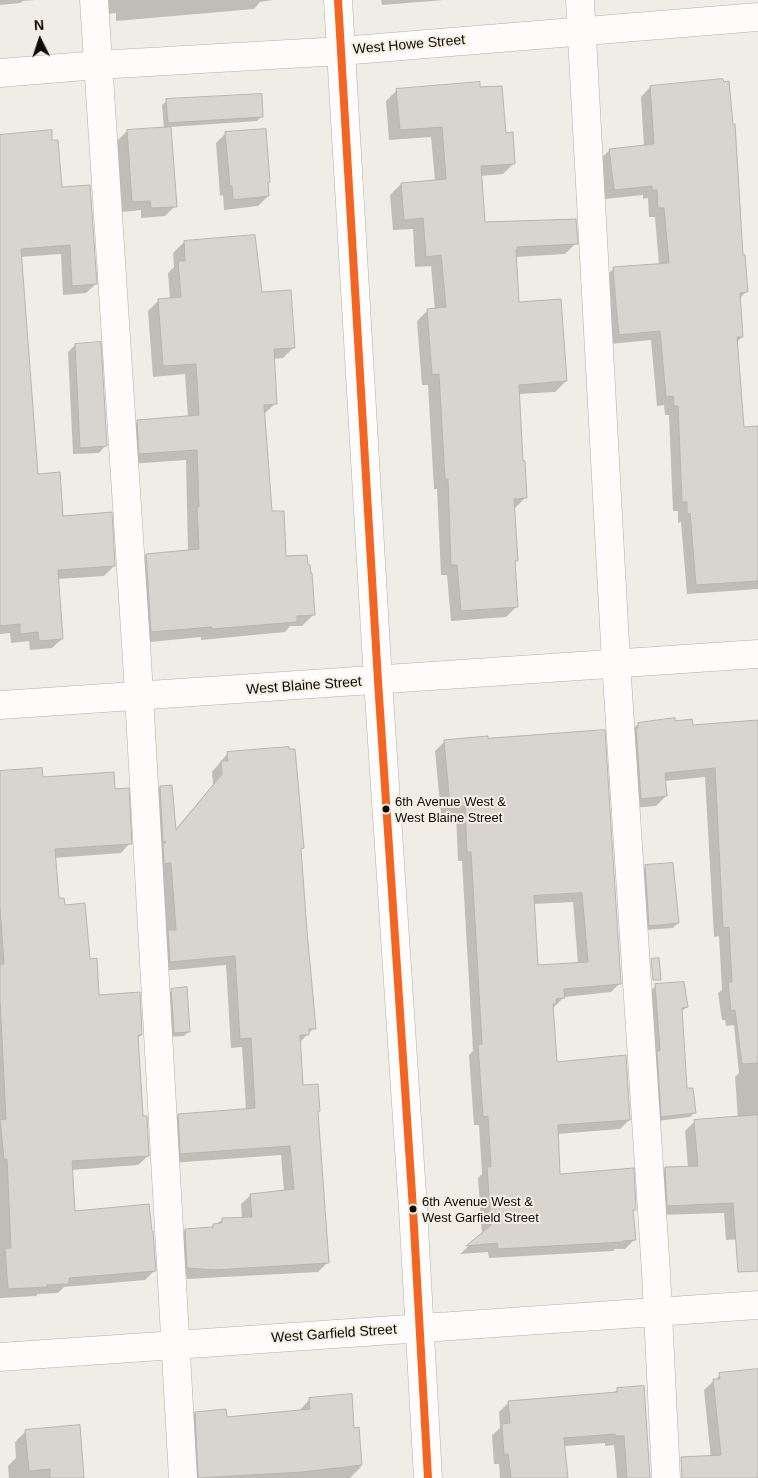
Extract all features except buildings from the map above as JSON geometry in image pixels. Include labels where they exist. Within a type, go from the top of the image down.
[{"type":"street","points":[[94,0],[139,697],[174,1345],[183,1478]]},
{"type":"street","points":[[338,0],[428,1478]]},
{"type":"street","points":[[580,0],[616,662],[658,1312],[666,1478]]},
{"type":"street","name":"West Howe Street","points":[[0,73],[97,65],[341,51],[758,17]]},
{"type":"street","name":"West Blaine Street","points":[[0,705],[378,681],[616,662],[758,654]]},
{"type":"street","name":"West Garfield Street","points":[[0,1357],[758,1305]]},
{"type":"transit line","points":[[338,0],[428,1478]]},
{"type":"place","name":"6th Avenue West & West Blaine Street","points":[[386,809]]},
{"type":"place","name":"6th Avenue West & West Garfield Street","points":[[413,1209]]}]
